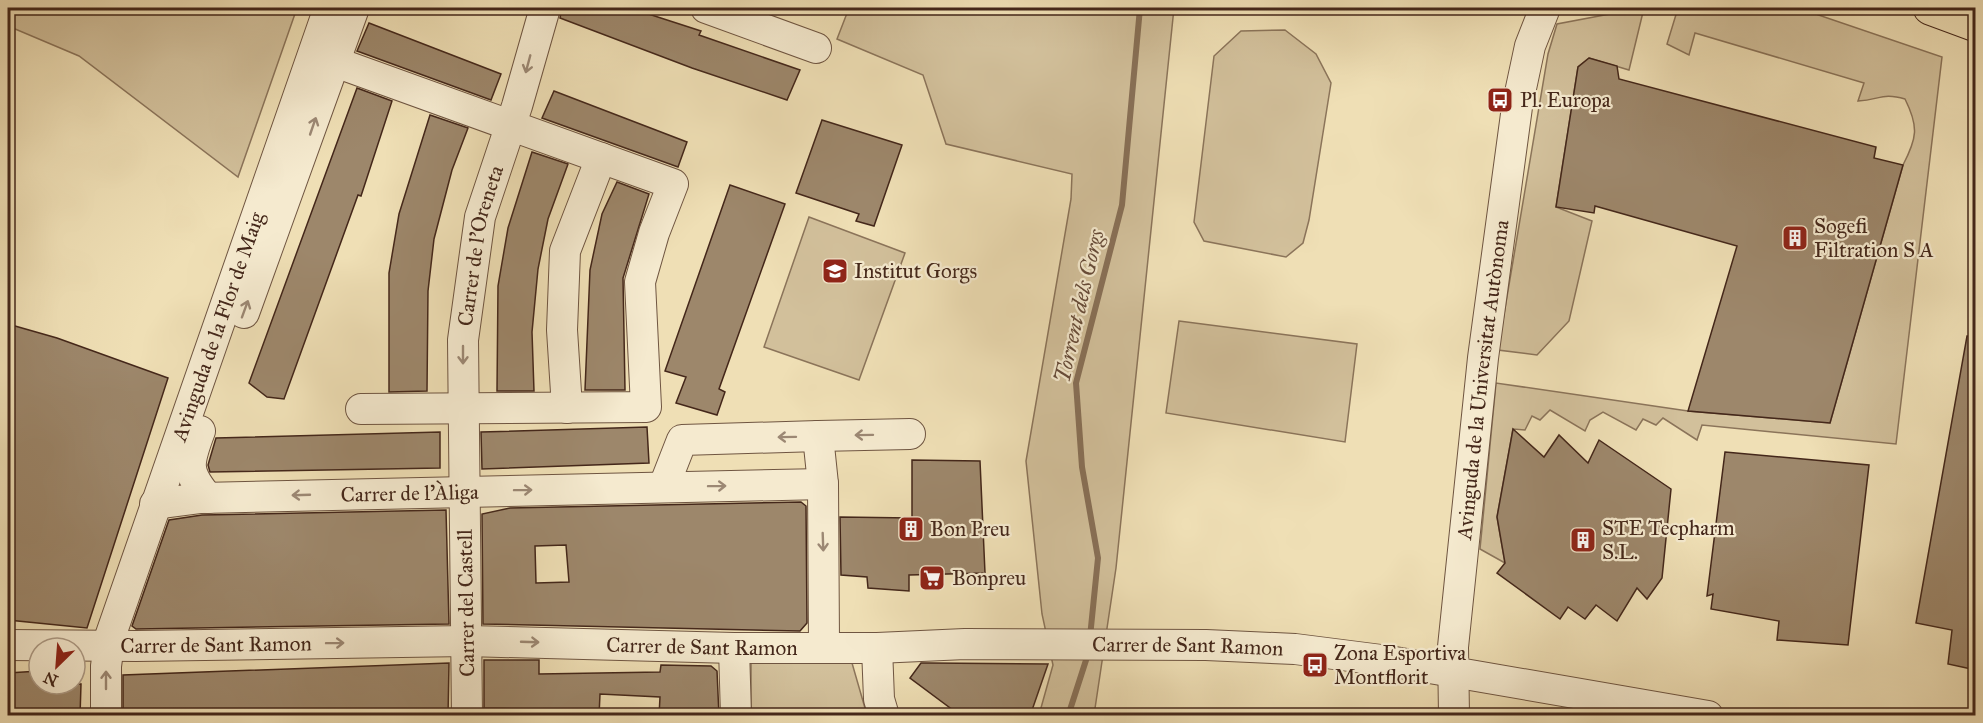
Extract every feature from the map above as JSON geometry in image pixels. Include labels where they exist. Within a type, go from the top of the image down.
[{"type":"main road","points":[[1930,8],[1976,25]]},
{"type":"street","name":"Avinguda de la Flor de Maig","points":[[106,716],[109,645],[155,504],[329,8]]},
{"type":"street","name":"Avinguda de la Flor de Maig","points":[[208,498],[194,481],[190,458],[354,8]]},
{"type":"street","name":"Carrer de l'Oreneta","points":[[464,491],[463,339],[480,218],[511,126],[545,8]]},
{"type":"street","points":[[706,8],[742,14],[816,48]]},
{"type":"street","name":"Avinguda de la Universitat Autònoma","points":[[1454,716],[1453,647],[1483,358],[1517,107],[1530,46],[1532,8]]},
{"type":"street","name":"Avinguda de la Universitat Autònoma","points":[[1530,46],[1545,8]]},
{"type":"street","points":[[335,62],[673,184],[654,233],[640,282],[646,407],[361,409]]},
{"type":"street","points":[[567,408],[562,330],[566,251],[601,159]]},
{"type":"street","points":[[664,486],[682,440],[910,434]]},
{"type":"street","points":[[818,436],[822,484],[824,642],[830,648]]},
{"type":"street","name":"Carrer de l'Àliga","points":[[155,504],[208,498],[822,484]]},
{"type":"street","name":"Carrer del Castell","points":[[464,491],[467,716]]},
{"type":"street","name":"Carrer de Sant Ramon","points":[[8,645],[467,641],[734,648],[830,648],[877,655],[965,644],[1206,645],[1295,649],[1396,662],[1708,716]]},
{"type":"street","points":[[734,648],[736,716]]},
{"type":"street","points":[[877,655],[879,699],[884,716]]},
{"type":"shaded area","points":[[8,8],[297,8],[238,177],[79,56],[8,26]]},
{"type":"shaded area","points":[[849,8],[1174,8],[1116,568],[1094,715],[1039,715],[1053,665],[1042,614],[1026,461],[1071,199],[1072,174],[946,144],[923,75],[837,39]]},
{"type":"shaded area","points":[[1625,8],[1644,8],[1629,70],[1589,58],[1578,67],[1556,207],[1592,221],[1569,321],[1537,355],[1498,350],[1548,54],[1557,24],[1615,13]]},
{"type":"shaded area","points":[[1678,8],[1798,8],[1942,57],[1896,444],[1702,425],[1697,440],[1663,418],[1656,425],[1643,419],[1636,430],[1603,412],[1590,420],[1585,431],[1550,410],[1540,420],[1532,416],[1525,430],[1513,429],[1497,517],[1505,563],[1480,549],[1496,383],[1688,411],[1830,423],[1903,165],[1913,140],[1915,132],[1913,117],[1905,99],[1886,96],[1858,101],[1864,83],[1695,33],[1689,55],[1667,44]]},
{"type":"shaded area","points":[[1285,30],[1316,54],[1331,83],[1309,220],[1303,243],[1286,257],[1204,241],[1194,222],[1214,56],[1241,31]]},
{"type":"shaded area","points":[[809,217],[905,253],[859,380],[764,347]]},
{"type":"shaded area","points":[[1179,321],[1357,344],[1345,442],[1166,413]]},
{"type":"shaded area","points":[[751,663],[852,663],[867,715],[751,715]]},
{"type":"shaded area","points":[[477,708],[540,709],[540,715],[477,716]]},
{"type":"building","points":[[562,8],[630,8],[701,31],[699,35],[800,70],[787,100],[692,68],[560,18]]},
{"type":"building","points":[[369,23],[501,74],[491,100],[357,51]]},
{"type":"building","name":"Sogefi Filtration S A","points":[[1589,58],[1617,66],[1619,79],[1876,147],[1874,158],[1903,165],[1830,423],[1688,411],[1737,246],[1595,206],[1594,213],[1556,207],[1578,67]]},
{"type":"building","points":[[357,88],[392,101],[361,196],[358,195],[284,399],[267,397],[249,383]]},
{"type":"building","points":[[554,91],[687,142],[678,167],[542,118]]},
{"type":"building","points":[[430,115],[468,128],[452,170],[434,239],[428,291],[427,391],[389,392],[389,273],[399,214]]},
{"type":"building","points":[[822,120],[902,145],[874,226],[856,221],[859,214],[796,193]]},
{"type":"building","points":[[532,152],[568,164],[548,219],[538,269],[532,332],[534,391],[497,391],[498,286],[508,228]]},
{"type":"building","points":[[617,182],[649,194],[623,278],[625,390],[585,390],[590,270],[602,214]]},
{"type":"building","points":[[730,185],[785,204],[719,389],[725,392],[717,415],[676,403],[686,377],[665,371]]},
{"type":"building","points":[[8,324],[57,338],[168,378],[87,628],[8,620]]},
{"type":"building","points":[[1967,336],[1976,337],[1976,670],[1948,664],[1952,630],[1916,623]]},
{"type":"building","points":[[647,427],[649,463],[482,469],[481,432]]},
{"type":"building","name":"STE Tecpharm S.L.","points":[[1513,429],[1544,457],[1559,435],[1588,463],[1599,440],[1671,489],[1662,578],[1647,599],[1637,588],[1617,621],[1596,605],[1585,619],[1568,607],[1560,619],[1497,573],[1505,563],[1497,517]]},
{"type":"building","points":[[440,432],[440,468],[210,472],[208,465],[216,438]]},
{"type":"building","points":[[1725,452],[1869,465],[1848,645],[1777,640],[1779,621],[1711,609],[1713,594],[1707,596]]},
{"type":"building","name":"Bon Preu","points":[[912,460],[980,461],[985,573],[909,575],[909,591],[868,588],[867,577],[841,575],[840,517],[912,518]]},
{"type":"building","points":[[801,502],[806,506],[807,623],[800,631],[483,624],[482,514],[510,508]],"holes":[[[566,545],[569,582],[536,583],[535,546]]]},
{"type":"building","points":[[446,510],[449,624],[136,629],[132,626],[169,520],[202,515]]},
{"type":"building","points":[[484,660],[539,660],[539,674],[660,672],[661,665],[711,666],[717,671],[719,716],[659,716],[660,697],[600,694],[599,716],[539,716],[540,709],[484,708]]},
{"type":"building","points":[[449,663],[448,716],[123,716],[123,675]]},
{"type":"building","points":[[921,663],[1048,664],[1030,716],[961,716],[910,678]]},
{"type":"building","points":[[27,672],[27,696],[81,696],[80,716],[8,716],[8,673]]},
{"type":"waterway","name":"Torrent dels Gorgs","points":[[1090,637],[1098,558],[1082,467],[1076,383],[1122,205],[1140,8]]},
{"type":"waterway","name":"Torrent dels Gorgs","points":[[1068,716],[1088,654]]},
{"type":"place","name":"Pl. Europa","points":[[1500,100]]},
{"type":"place","name":"Sogefi Filtration S A","points":[[1795,238]]},
{"type":"place","name":"Institut Gorgs","points":[[835,271]]},
{"type":"place","name":"Bon Preu","points":[[911,529]]},
{"type":"place","name":"STE Tecpharm S.L.","points":[[1583,540]]},
{"type":"place","name":"Bonpreu","points":[[932,578]]},
{"type":"place","name":"Zona Esportiva Montflorit","points":[[1315,665]]}]
